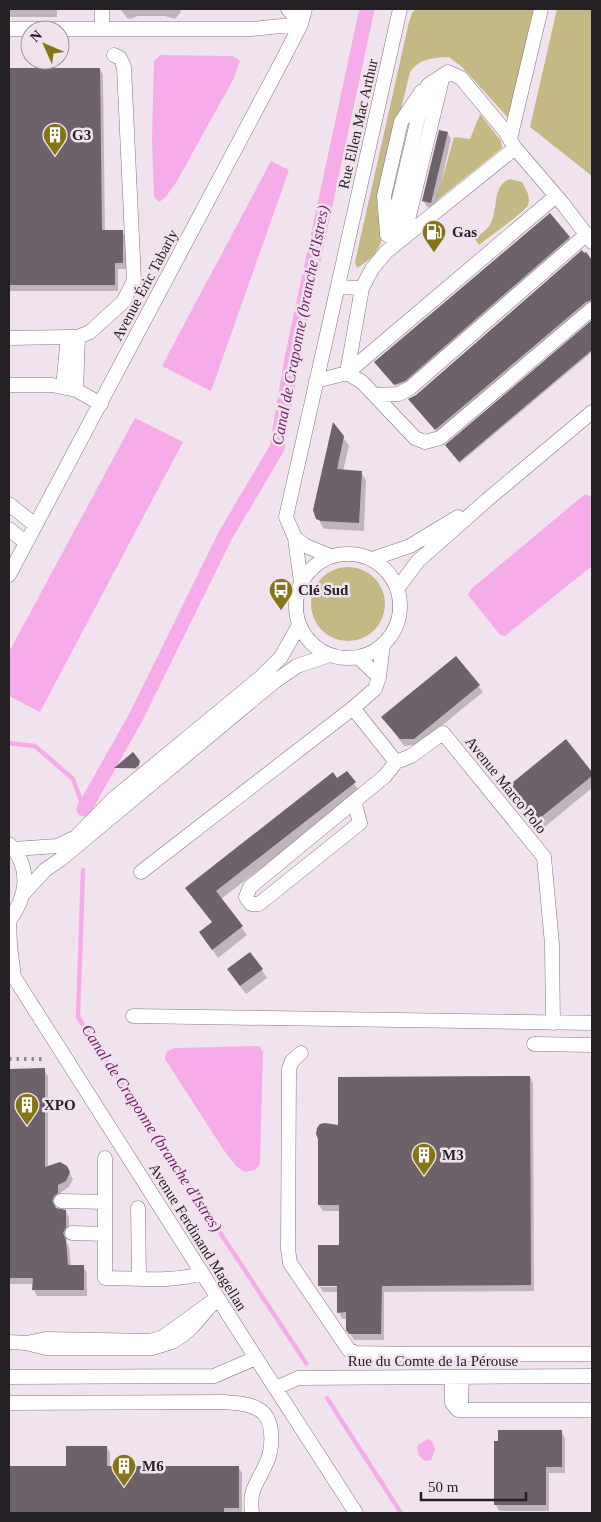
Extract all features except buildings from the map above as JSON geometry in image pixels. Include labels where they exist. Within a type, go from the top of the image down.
[{"type":"street","points":[[102,9],[102,29]]},
{"type":"street","points":[[288,9],[301,24]]},
{"type":"street","name":"Avenue Éric Tabarly","points":[[9,575],[301,24],[305,9]]},
{"type":"street","name":"Rue Ellen Mac Arthur","points":[[301,582],[295,538],[286,517],[400,9]]},
{"type":"street","points":[[348,373],[362,288],[372,269],[386,252],[513,143],[541,9]]},
{"type":"street","points":[[9,29],[251,29],[301,24]]},
{"type":"street","points":[[9,338],[73,337],[90,332],[123,302],[134,281],[124,67],[120,58],[114,55]]},
{"type":"street","points":[[375,395],[399,394],[410,388],[590,238],[461,78],[448,72],[428,85],[418,96],[401,122],[384,196],[389,234],[386,252]]},
{"type":"street","points":[[389,234],[408,220],[443,75]]},
{"type":"street","points":[[316,381],[348,373],[556,196]]},
{"type":"street","points":[[338,287],[362,288]]},
{"type":"street","points":[[348,373],[362,382],[414,438],[425,442],[440,438],[592,309]]},
{"type":"street","points":[[69,389],[73,337]]},
{"type":"street","points":[[9,385],[52,385],[69,389],[101,404]]},
{"type":"street","points":[[397,589],[418,561],[486,500],[592,412]]},
{"type":"street","points":[[372,559],[410,546],[486,500]]},
{"type":"street","points":[[9,504],[35,525]]},
{"type":"street","points":[[9,529],[26,543]]},
{"type":"street","points":[[295,538],[306,546],[330,556]]},
{"type":"street","points":[[358,554],[372,559],[392,577],[397,589],[400,604],[398,619],[392,633],[371,652],[344,658],[330,655],[317,648],[306,638],[299,625],[295,603],[301,582],[309,571],[330,556],[358,554]]},
{"type":"street","points":[[11,846],[57,846],[76,837],[89,826],[112,800],[261,677],[281,657],[299,625]]},
{"type":"street","points":[[141,872],[375,689],[379,677],[382,644]]},
{"type":"street","points":[[24,893],[45,870],[73,849],[274,682],[297,666],[330,655]]},
{"type":"street","points":[[358,656],[379,677]]},
{"type":"street","points":[[353,708],[396,762],[385,776],[354,801],[250,887],[246,897],[252,904],[260,904],[360,823],[354,801]]},
{"type":"street","name":"Avenue Marco Polo","points":[[396,762],[411,756],[443,733],[544,857],[552,944],[553,1023]]},
{"type":"street","points":[[303,843],[315,859]]},
{"type":"street","points":[[9,921],[18,908],[24,893],[25,878],[21,862],[11,846]]},
{"type":"street","name":"Avenue Ferdinand Magellan","points":[[9,921],[11,974],[356,1513]]},
{"type":"street","points":[[133,1016],[592,1023]]},
{"type":"street","points":[[534,1044],[592,1045]]},
{"type":"street","points":[[301,1053],[292,1061],[289,1069],[288,1249],[290,1263],[349,1350],[356,1353],[406,1354],[592,1354]]},
{"type":"street","points":[[105,1158],[105,1278],[190,1277],[202,1274]]},
{"type":"street","points":[[61,1201],[105,1202]]},
{"type":"street","points":[[138,1208],[139,1278]]},
{"type":"street","points":[[72,1233],[105,1234]]},
{"type":"street","points":[[9,1342],[26,1343],[46,1348],[152,1348],[172,1342],[183,1335],[218,1298]]},
{"type":"street","points":[[406,1354],[408,1377]]},
{"type":"street","points":[[9,1377],[214,1376],[256,1358]]},
{"type":"street","name":"Rue du Comte de la Pérouse","points":[[276,1388],[298,1378],[592,1376]]},
{"type":"street","points":[[457,1377],[452,1403],[458,1410],[592,1410]]},
{"type":"street","points":[[9,1403],[224,1402],[248,1405],[260,1410],[268,1419],[270,1448],[267,1462],[255,1484],[250,1499],[252,1513]]},
{"type":"shaded area","points":[[416,9],[535,9],[510,120],[462,67],[449,57],[432,58],[423,61],[410,72],[377,208],[382,228],[381,241],[372,257],[357,268],[355,262],[409,22],[412,13]]},
{"type":"shaded area","points":[[557,9],[592,9],[592,176],[530,127]]},
{"type":"shaded area","points":[[160,55],[233,56],[240,61],[233,80],[177,181],[165,198],[159,202],[154,197],[152,138],[154,61]]},
{"type":"shaded area","points":[[480,114],[501,141],[502,148],[436,201],[454,137],[470,139]]},
{"type":"shaded area","points":[[271,161],[289,170],[211,391],[162,366]]},
{"type":"shaded area","points":[[510,179],[522,182],[528,196],[528,205],[479,245],[475,239],[490,225],[500,187]]},
{"type":"shaded area","points":[[135,418],[183,442],[40,712],[9,696],[9,652]]},
{"type":"shaded area","points":[[585,494],[592,497],[592,566],[505,636],[500,635],[468,595],[471,589]]},
{"type":"shaded area","points":[[341,567],[355,567],[369,573],[379,583],[385,597],[385,611],[379,625],[369,635],[355,641],[341,641],[327,635],[317,625],[311,611],[311,597],[317,583],[327,573]]},
{"type":"shaded area","points":[[259,1046],[263,1052],[260,1164],[255,1170],[245,1172],[236,1166],[223,1149],[165,1059],[166,1052],[174,1048]]},
{"type":"shaded area","points":[[428,1439],[432,1441],[435,1449],[431,1460],[425,1461],[418,1454],[417,1448],[418,1445]]},
{"type":"waterway","name":"Canal de Craponne (branche d'Istres)","points":[[84,809],[136,717],[225,536],[277,448],[292,358],[367,9]]},
{"type":"waterway","points":[[9,743],[35,746],[73,779],[84,809]]},
{"type":"waterway","name":"Canal de Craponne (branche d'Istres)","points":[[83,870],[78,1017],[306,1363]]},
{"type":"waterway","name":"Canal de Craponne (branche d'Istres)","points":[[327,1398],[401,1513]]},
{"type":"railway","points":[[9,1059],[43,1059]]},
{"type":"place","name":"G3","points":[[55,156]]},
{"type":"place","name":"Gas","points":[[434,253]]},
{"type":"place","name":"Clé Sud","points":[[281,611]]},
{"type":"place","name":"XPO","points":[[27,1126]]},
{"type":"place","name":"M3","points":[[424,1176]]},
{"type":"place","name":"M6","points":[[124,1487]]}]
